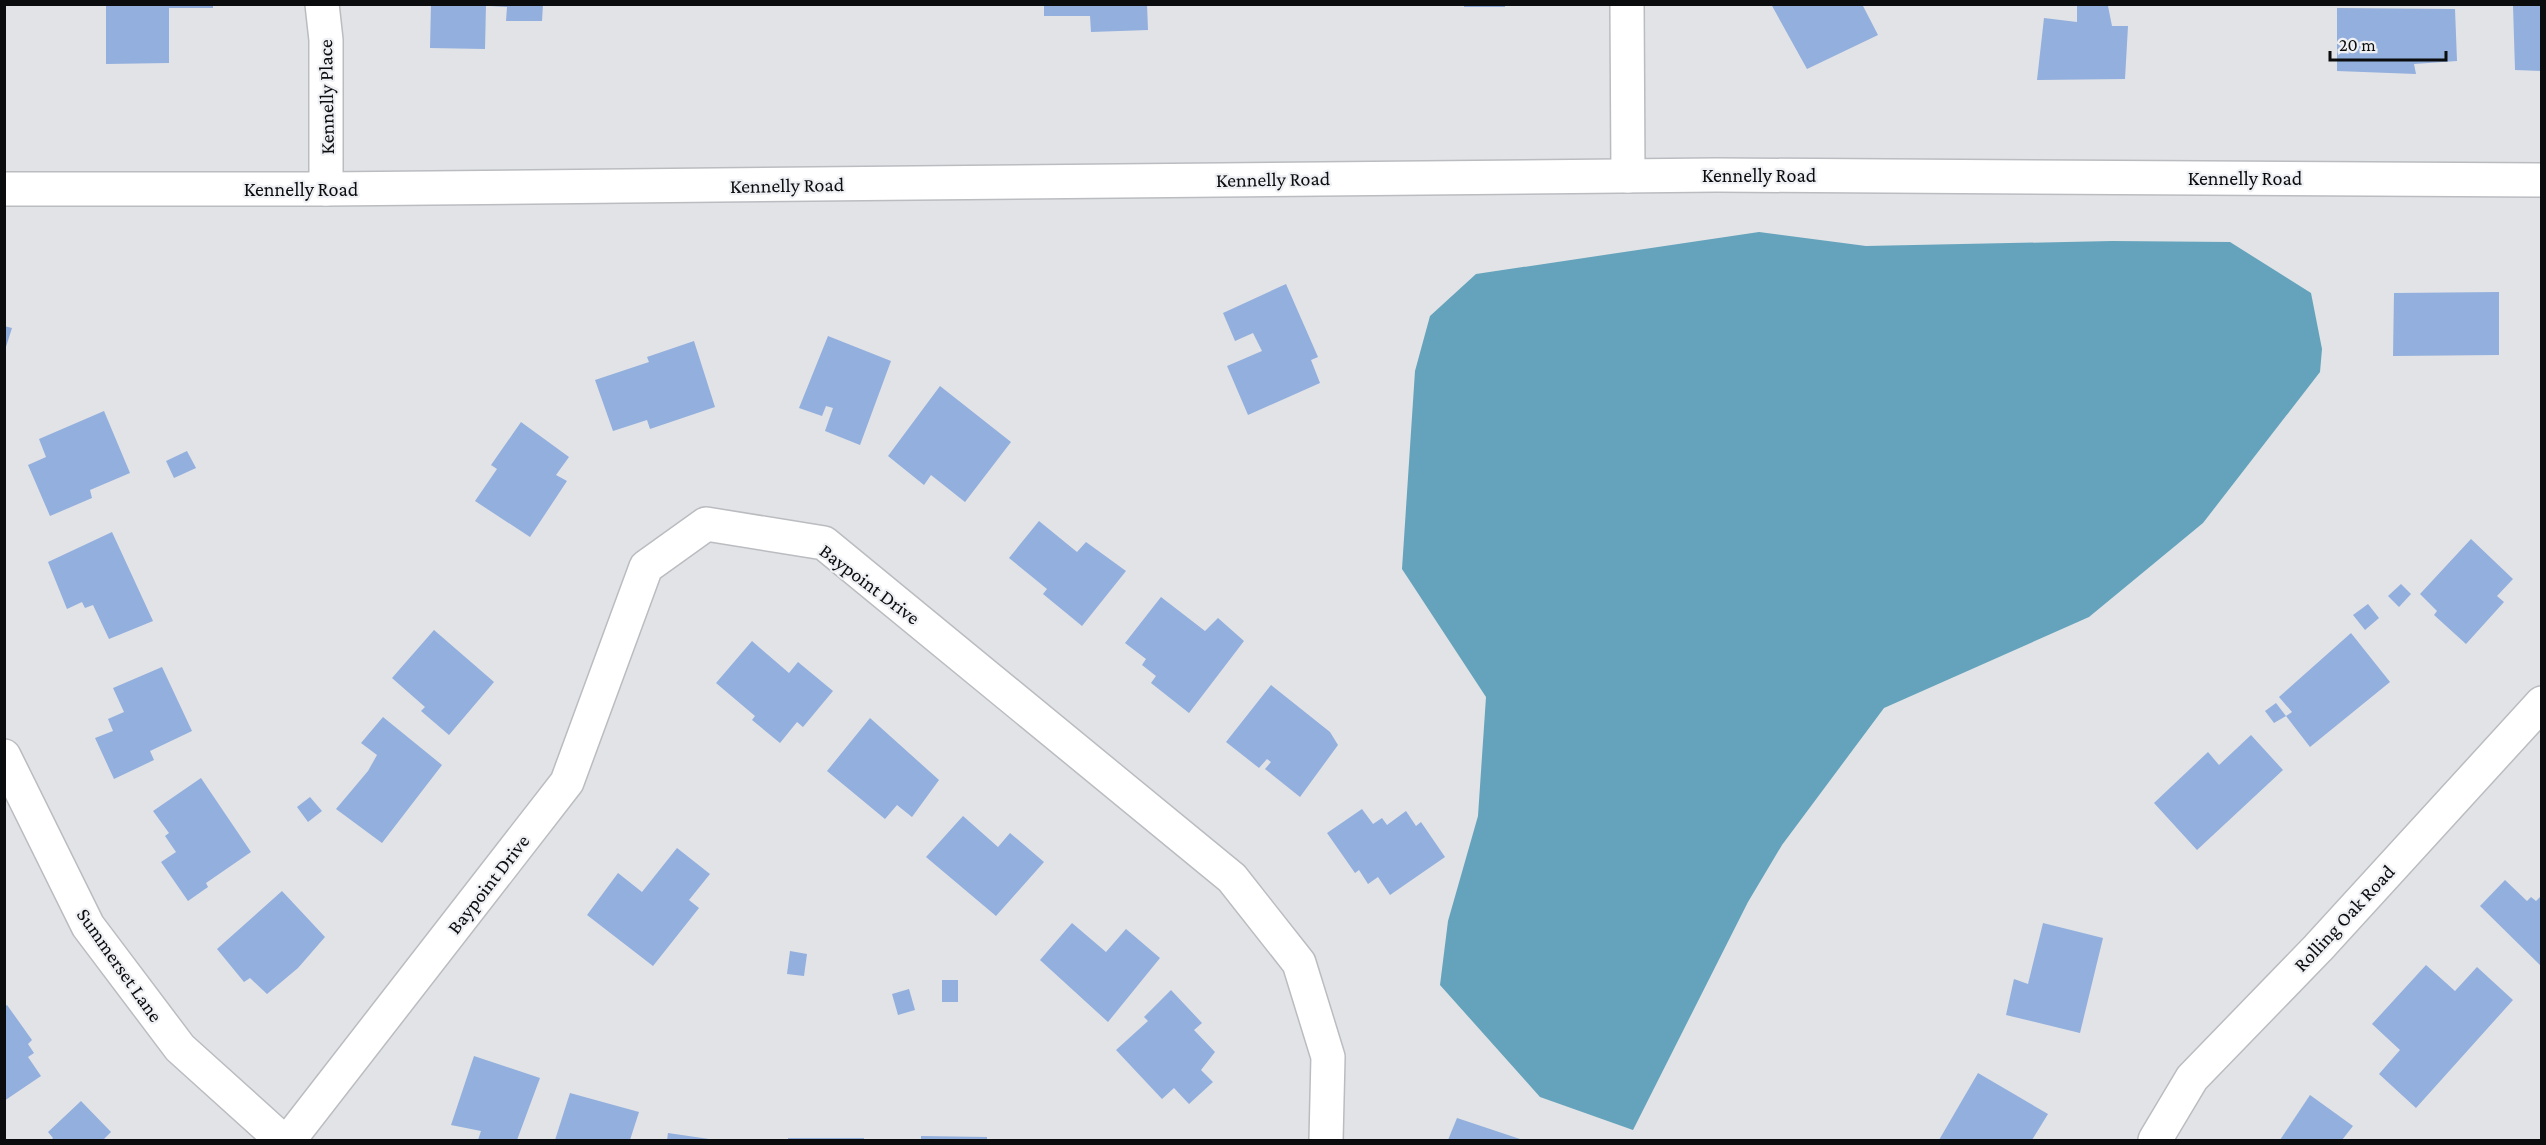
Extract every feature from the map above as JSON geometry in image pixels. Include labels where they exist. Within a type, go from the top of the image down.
[{"type":"street","name":"Kennelly Place","points":[[322,4],[326,40],[326,189]]},
{"type":"street","points":[[1627,4],[1628,176]]},
{"type":"street","name":"Kennelly Road","points":[[4,189],[326,189],[1628,176],[2541,180]]},
{"type":"street","name":"Baypoint Drive","points":[[289,1140],[567,782],[646,567],[706,524],[824,543],[1232,878],[1299,963],[1328,1057],[1326,1140]]},
{"type":"street","name":"Rolling Oak Road","points":[[2155,1140],[2192,1078],[2318,948],[2541,703]]},
{"type":"street","name":"Summerset Lane","points":[[4,756],[88,926],[180,1048],[282,1140]]},
{"type":"water","points":[[1759,232],[1866,246],[2112,241],[2230,242],[2311,293],[2322,349],[2320,372],[2203,523],[2089,617],[1884,708],[1782,845],[1748,902],[1633,1130],[1540,1097],[1440,985],[1448,921],[1478,816],[1486,697],[1402,569],[1415,371],[1430,316],[1476,274]]},
{"type":"building","points":[[106,4],[213,4],[213,8],[169,8],[169,63],[106,64]]},
{"type":"building","points":[[431,4],[486,4],[485,49],[430,48]]},
{"type":"building","points":[[490,4],[543,4],[542,21],[506,21],[507,7],[490,6]]},
{"type":"building","points":[[1044,4],[1147,4],[1148,30],[1091,32],[1090,16],[1044,16]]},
{"type":"building","points":[[1464,4],[1505,4],[1505,7],[1464,7]]},
{"type":"building","points":[[1771,4],[1832,4],[1833,6],[1862,4],[1878,35],[1807,69]]},
{"type":"building","points":[[2077,5],[2108,6],[2112,26],[2128,26],[2125,79],[2037,80],[2044,18],[2077,22]]},
{"type":"building","points":[[2513,5],[2542,6],[2542,71],[2515,70]]},
{"type":"building","points":[[2337,8],[2455,9],[2457,61],[2414,64],[2416,74],[2337,71]]},
{"type":"building","points":[[1286,284],[1318,357],[1311,360],[1320,383],[1248,415],[1227,366],[1262,351],[1253,333],[1235,341],[1223,313]]},
{"type":"building","points":[[2499,292],[2499,355],[2393,356],[2394,293]]},
{"type":"building","points":[[4,326],[12,328],[5,350],[4,350]]},
{"type":"building","points":[[828,336],[891,361],[860,445],[825,431],[833,408],[826,406],[822,416],[799,408]]},
{"type":"building","points":[[694,341],[715,407],[650,429],[647,420],[613,431],[595,380],[649,362],[647,357]]},
{"type":"building","points":[[940,386],[1011,442],[965,502],[931,475],[924,485],[888,456]]},
{"type":"building","points":[[104,411],[130,473],[90,490],[92,498],[50,516],[28,465],[46,457],[39,439]]},
{"type":"building","points":[[521,422],[569,457],[556,475],[567,481],[530,537],[475,501],[497,469],[491,465]]},
{"type":"building","points":[[187,451],[196,468],[174,478],[166,461]]},
{"type":"building","points":[[1039,521],[1077,552],[1086,542],[1126,571],[1082,626],[1043,594],[1047,589],[1009,558]]},
{"type":"building","points":[[112,532],[153,621],[109,639],[93,605],[85,608],[82,602],[67,609],[48,562]]},
{"type":"building","points":[[2471,539],[2513,579],[2497,596],[2504,602],[2466,644],[2434,615],[2437,611],[2420,594]]},
{"type":"building","points":[[2401,584],[2411,594],[2399,607],[2388,596]]},
{"type":"building","points":[[1161,597],[1205,631],[1218,618],[1244,641],[1189,713],[1151,683],[1156,676],[1142,665],[1146,659],[1125,643]]},
{"type":"building","points":[[2368,604],[2379,618],[2365,630],[2353,615]]},
{"type":"building","points":[[434,630],[494,682],[449,735],[421,711],[425,707],[392,678]]},
{"type":"building","points":[[2351,633],[2390,682],[2310,747],[2286,716],[2292,712],[2279,697]]},
{"type":"building","points":[[752,641],[789,673],[798,662],[833,691],[803,727],[797,722],[780,743],[752,720],[755,716],[716,683]]},
{"type":"building","points":[[162,667],[192,731],[150,751],[154,760],[114,779],[95,738],[113,731],[108,719],[124,712],[113,688]]},
{"type":"building","points":[[1271,685],[1330,732],[1338,745],[1300,797],[1265,769],[1271,762],[1267,759],[1259,768],[1226,742]]},
{"type":"building","points":[[2276,703],[2286,716],[2274,723],[2265,711]]},
{"type":"building","points":[[383,717],[442,765],[382,843],[336,809],[368,771],[377,755],[361,743]]},
{"type":"building","points":[[870,718],[939,780],[912,817],[897,805],[885,819],[827,771]]},
{"type":"building","points":[[2251,735],[2283,770],[2197,850],[2154,803],[2208,752],[2219,765]]},
{"type":"building","points":[[201,778],[251,852],[206,883],[208,887],[188,901],[161,862],[176,852],[165,836],[169,833],[153,811]]},
{"type":"building","points":[[310,797],[322,811],[308,822],[297,807]]},
{"type":"building","points":[[1362,809],[1373,824],[1382,818],[1387,825],[1406,811],[1416,826],[1421,822],[1445,857],[1390,895],[1378,877],[1368,884],[1359,870],[1355,873],[1327,833]]},
{"type":"building","points":[[963,816],[998,847],[1010,833],[1044,862],[996,916],[926,857]]},
{"type":"building","points":[[677,848],[710,874],[689,900],[699,908],[653,966],[587,915],[618,873],[642,892]]},
{"type":"building","points":[[2505,880],[2527,901],[2531,897],[2536,901],[2542,895],[2540,965],[2480,906]]},
{"type":"building","points":[[282,891],[325,937],[298,968],[267,994],[250,978],[244,982],[217,949]]},
{"type":"building","points":[[1072,923],[1106,952],[1126,929],[1160,958],[1108,1022],[1040,960]]},
{"type":"building","points":[[2043,923],[2103,938],[2080,1033],[2006,1015],[2014,979],[2028,984]]},
{"type":"building","points":[[790,951],[807,954],[804,976],[787,974]]},
{"type":"building","points":[[2426,965],[2455,991],[2477,967],[2513,1000],[2416,1108],[2379,1074],[2400,1050],[2372,1024]]},
{"type":"building","points":[[942,980],[958,980],[958,1002],[942,1002]]},
{"type":"building","points":[[909,989],[915,1010],[898,1015],[892,994]]},
{"type":"building","points":[[1171,990],[1202,1023],[1194,1030],[1215,1052],[1201,1070],[1213,1082],[1189,1104],[1174,1088],[1162,1099],[1116,1050],[1148,1021],[1144,1017]]},
{"type":"building","points":[[7,1005],[32,1040],[28,1044],[34,1053],[28,1057],[41,1076],[4,1101],[4,1007]]},
{"type":"building","points":[[474,1056],[540,1078],[517,1140],[478,1140],[481,1131],[451,1125]]},
{"type":"building","points":[[1978,1073],[2048,1114],[2032,1140],[1939,1140]]},
{"type":"building","points":[[570,1093],[639,1112],[630,1140],[555,1140]]},
{"type":"building","points":[[2310,1095],[2353,1126],[2342,1140],[2280,1140]]},
{"type":"building","points":[[81,1101],[111,1132],[103,1140],[51,1140],[53,1138],[48,1132]]},
{"type":"building","points":[[1457,1118],[1523,1140],[1448,1140]]},
{"type":"building","points":[[668,1133],[709,1139],[709,1140],[667,1140]]},
{"type":"building","points":[[921,1136],[987,1137],[987,1140],[921,1140]]},
{"type":"building","points":[[788,1138],[864,1138],[864,1140],[788,1140]]}]
